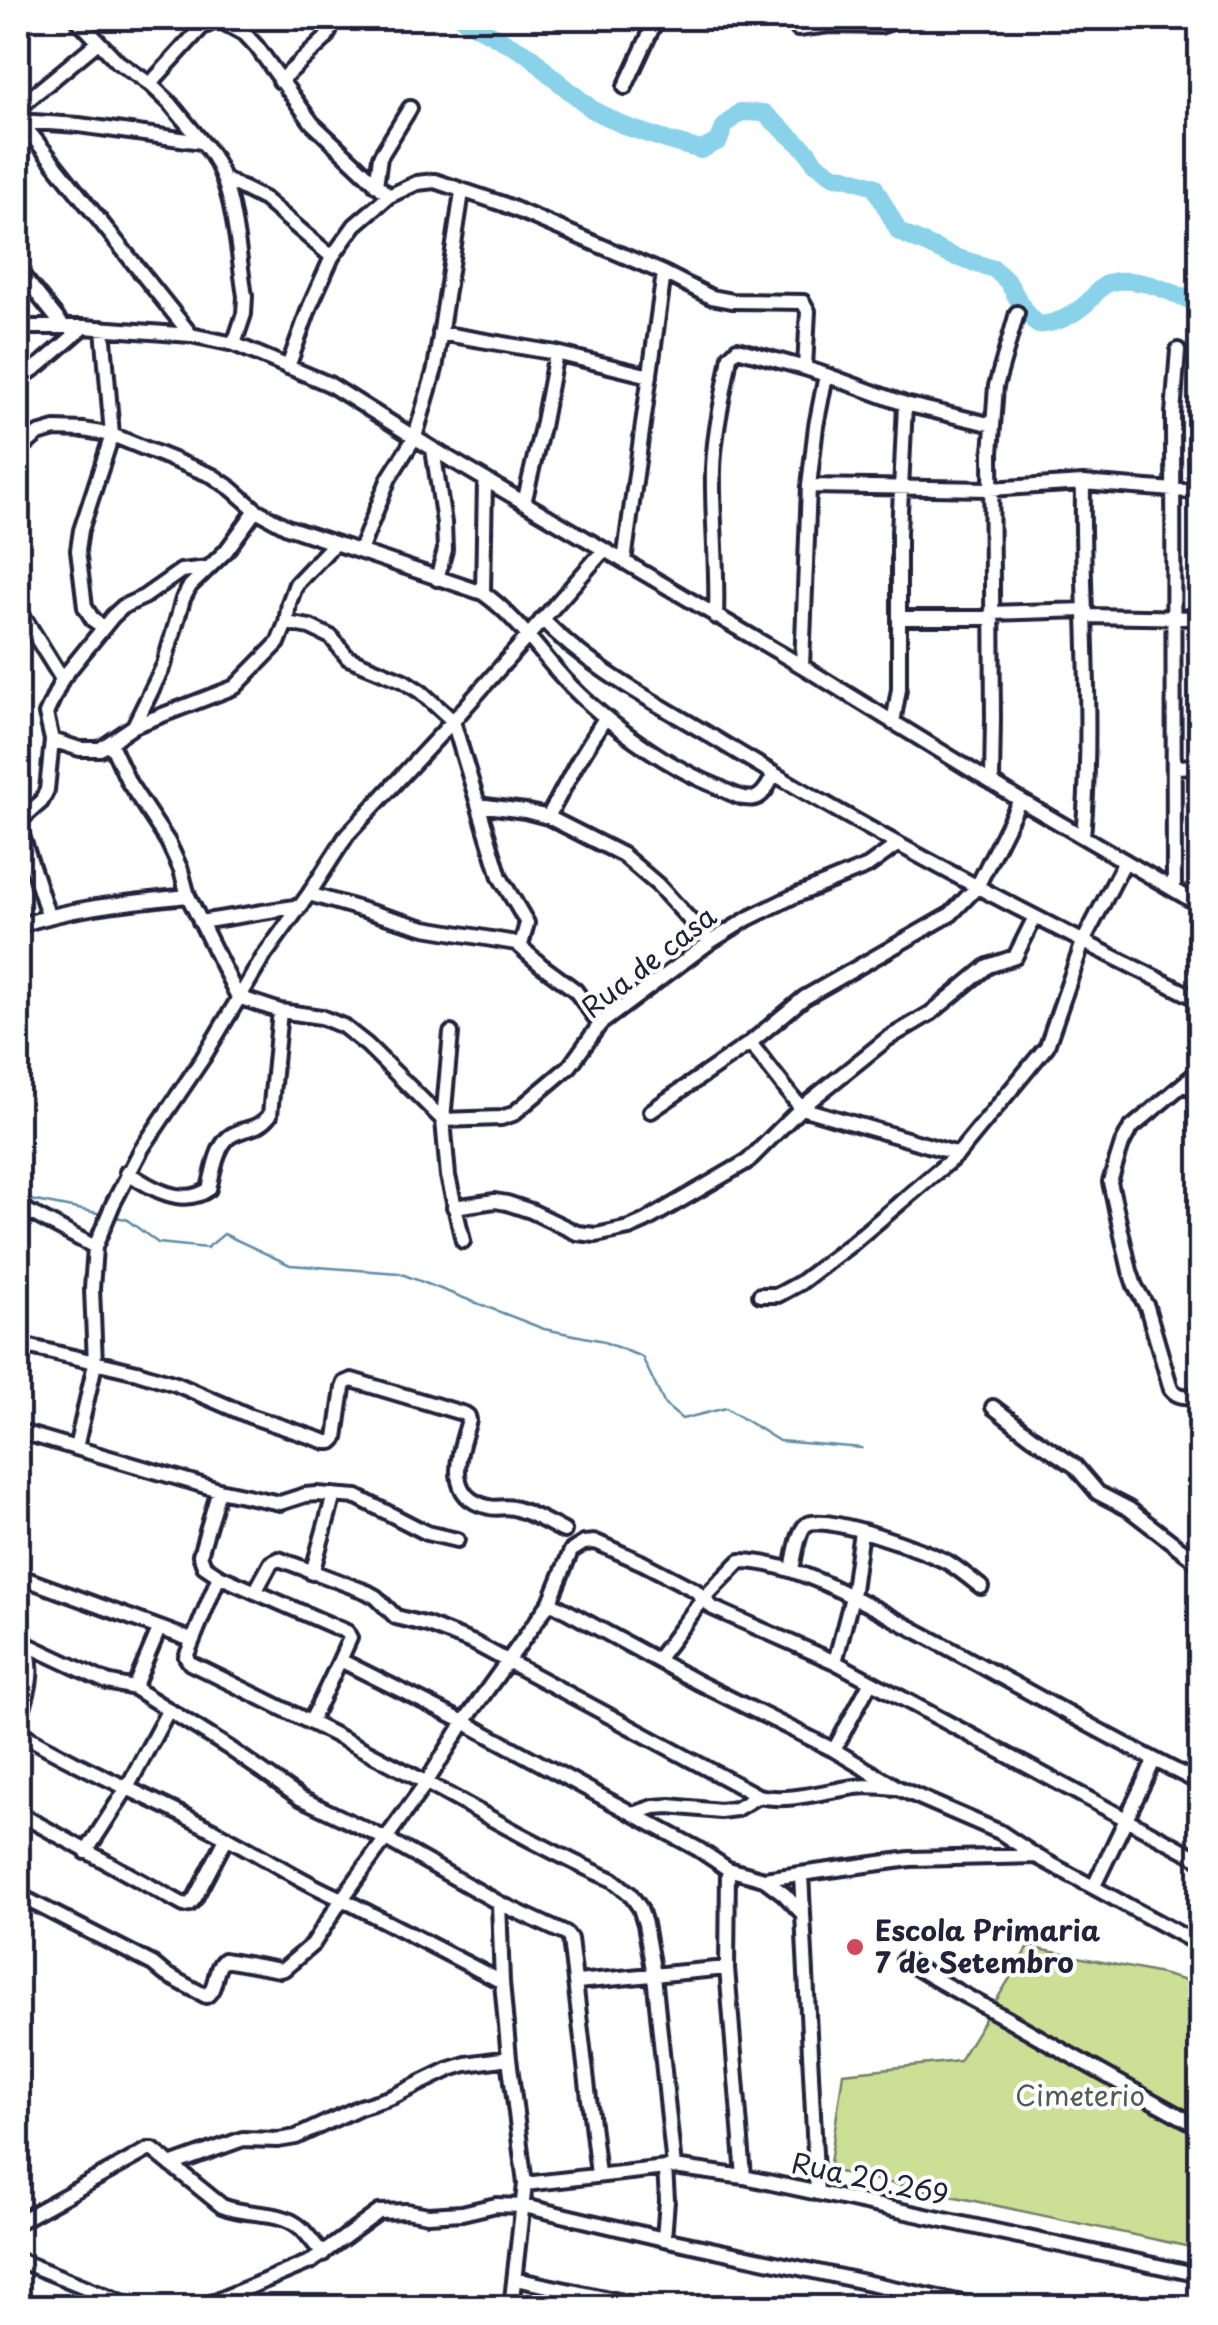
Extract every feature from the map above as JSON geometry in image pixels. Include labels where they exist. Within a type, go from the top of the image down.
[{"type":"street","points":[[76,18],[118,62],[170,103],[214,156],[226,180],[246,305],[234,344]]},
{"type":"street","points":[[280,81],[325,40],[332,18]]},
{"type":"street","points":[[798,29],[880,26],[904,18]]},
{"type":"street","points":[[150,84],[200,22],[217,19],[257,46],[312,123],[389,196]]},
{"type":"street","points":[[624,87],[653,20]]},
{"type":"street","points":[[18,117],[98,42]]},
{"type":"street","points":[[1200,80],[1200,89]]},
{"type":"street","points":[[376,185],[380,158],[410,108]]},
{"type":"street","points":[[18,117],[202,142]]},
{"type":"street","points":[[18,117],[191,335]]},
{"type":"street","points":[[226,180],[264,199],[332,257]]},
{"type":"street","points":[[288,367],[332,257],[354,225],[389,196],[418,183],[435,181],[503,204],[711,297],[803,302],[808,311],[805,368]]},
{"type":"street","points":[[360,551],[388,478],[415,436],[435,368],[462,192]]},
{"type":"street","points":[[18,270],[63,326]]},
{"type":"street","points":[[624,561],[664,274]]},
{"type":"street","points":[[992,781],[993,425],[996,386],[1017,312]]},
{"type":"street","points":[[18,327],[63,326],[191,335],[234,344],[329,384],[1200,905]]},
{"type":"street","points":[[18,380],[84,327]]},
{"type":"street","points":[[103,328],[112,436],[78,550],[85,607],[93,620],[104,627]]},
{"type":"street","points":[[440,333],[556,353],[650,376]]},
{"type":"street","points":[[716,617],[714,461],[730,356],[737,349],[805,368],[905,404],[993,425]]},
{"type":"street","points":[[1174,889],[1173,414],[1178,350]]},
{"type":"street","points":[[524,503],[556,353]]},
{"type":"street","points":[[802,666],[809,486],[826,375]]},
{"type":"street","points":[[893,723],[900,689],[905,404]]},
{"type":"street","points":[[18,451],[38,434],[55,428],[84,430],[112,436],[212,476],[256,510],[287,527],[483,593],[508,612],[559,673],[606,718],[704,782],[744,798],[754,798],[761,795],[774,775]]},
{"type":"street","points":[[433,449],[444,523],[438,578]]},
{"type":"street","points":[[483,593],[486,480]]},
{"type":"street","points":[[1083,483],[1088,765],[1083,836]]},
{"type":"street","points":[[809,486],[990,489],[1083,483],[1200,492]]},
{"type":"street","points":[[134,726],[164,666],[190,586],[226,551],[256,510]]},
{"type":"street","points":[[52,740],[80,749],[100,749],[134,726],[234,687],[278,643],[296,584],[335,543]]},
{"type":"street","points":[[76,1448],[96,1364],[92,1289],[96,1247],[128,1172],[155,1126],[204,1058],[264,956],[347,835],[604,550]]},
{"type":"street","points":[[48,915],[18,822],[41,802],[47,790],[52,740],[46,714],[62,679],[124,606],[181,571],[208,568]]},
{"type":"street","points":[[18,608],[62,679]]},
{"type":"street","points":[[899,618],[1086,613],[1200,618]]},
{"type":"street","points":[[542,619],[608,674],[774,775],[976,887],[1200,1000]]},
{"type":"street","points":[[286,623],[310,626],[331,637],[348,658],[421,692],[452,721],[500,877],[527,923],[521,945]]},
{"type":"street","points":[[548,817],[606,718]]},
{"type":"street","points":[[111,744],[129,783],[168,842],[188,896],[238,997],[343,1026],[443,1120]]},
{"type":"street","points":[[1174,766],[1200,766]]},
{"type":"street","points":[[651,1111],[750,1043],[804,998],[951,914],[976,887],[1020,800]]},
{"type":"street","points":[[478,806],[524,810],[548,817],[623,855],[658,885],[710,942]]},
{"type":"street","name":"Rua de casa","points":[[443,1120],[486,1120],[513,1114],[570,1066],[600,1024],[710,942],[792,896],[868,866],[897,845]]},
{"type":"street","points":[[760,1295],[778,1295],[800,1283],[958,1154],[1047,1046],[1084,942],[1125,861]]},
{"type":"street","points":[[18,926],[48,915],[188,896]]},
{"type":"street","points":[[200,922],[305,900],[521,945],[575,990],[600,1024]]},
{"type":"street","points":[[454,1206],[507,1203],[576,1232],[596,1235],[629,1228],[748,1162],[802,1108],[886,1039],[931,1013],[988,966],[1014,957],[1035,916]]},
{"type":"street","points":[[128,1172],[151,1189],[173,1196],[196,1196],[208,1190],[224,1143],[231,1136],[258,1127],[270,1115],[280,1011]]},
{"type":"street","points":[[451,1033],[443,1120],[448,1176],[463,1242]]},
{"type":"street","points":[[750,1043],[802,1108],[958,1154]]},
{"type":"street","points":[[1200,1070],[1130,1129],[1110,1182],[1135,1286],[1146,1306],[1171,1389],[1183,1397],[1200,1395]]},
{"type":"street","points":[[1184,1084],[1200,1094]]},
{"type":"street","points":[[18,1206],[96,1247]]},
{"type":"street","points":[[18,1344],[176,1384],[250,1416],[326,1442],[336,1438],[343,1388],[352,1380],[465,1414],[469,1420],[456,1471],[470,1499],[488,1507],[512,1508],[564,1531]]},
{"type":"street","points":[[993,1406],[1075,1466],[1098,1493],[1129,1509],[1200,1564]]},
{"type":"street","points":[[18,1431],[219,1490],[280,1503],[305,1495],[364,1499],[426,1532],[457,1540]]},
{"type":"street","points":[[219,1490],[200,1555],[204,1566],[347,1632],[350,1638],[310,1721]]},
{"type":"street","points":[[312,1573],[334,1495]]},
{"type":"street","points":[[792,1570],[807,1524],[833,1523],[927,1553],[981,1586]]},
{"type":"street","points":[[834,1662],[852,1597],[861,1531]]},
{"type":"street","points":[[18,1895],[153,1964],[206,1996],[211,1993],[224,1960],[284,1969],[313,1944],[386,1840],[550,1602],[572,1552],[584,1543],[596,1542],[694,1590],[713,1608],[834,1662],[1200,1860]]},
{"type":"street","points":[[255,1592],[274,1560],[367,1592],[396,1617],[474,1643],[758,1796],[790,1798],[861,1786],[898,1788]]},
{"type":"street","points":[[658,1660],[702,1600],[740,1561],[792,1570],[852,1597],[1200,1783]]},
{"type":"street","points":[[18,1576],[192,1640]]},
{"type":"street","points":[[219,1576],[186,1656],[190,1663],[310,1721],[613,1880],[640,1908],[654,1975],[669,2168],[664,2239]]},
{"type":"street","points":[[550,1602],[834,1750],[898,1788],[1000,1832],[1036,1856],[1200,1945]]},
{"type":"street","points":[[18,1624],[28,1644],[30,1676],[28,1696],[18,1721]]},
{"type":"street","points":[[134,1688],[159,1629]]},
{"type":"street","points":[[28,1644],[108,1682],[134,1688],[300,1798],[386,1840],[499,1904],[566,1934],[573,1947],[598,2174]]},
{"type":"street","points":[[340,1660],[698,1848],[728,1869],[764,1879],[802,1914]]},
{"type":"street","points":[[834,1750],[870,1682]]},
{"type":"street","points":[[86,1852],[127,1788],[168,1711]]},
{"type":"street","points":[[18,1731],[502,1982]]},
{"type":"street","points":[[1094,1886],[1154,1760]]},
{"type":"street","points":[[633,1814],[670,1806],[736,1809],[758,1796]]},
{"type":"street","points":[[18,1813],[184,1904],[195,1898],[227,1837]]},
{"type":"street","points":[[764,1879],[910,1859],[1036,1856]]},
{"type":"street","points":[[728,1869],[728,1968],[744,2177]]},
{"type":"street","points":[[801,1874],[816,2193]]},
{"type":"street","points":[[499,1904],[509,2058],[526,2184],[510,2308]]},
{"type":"street","points":[[904,1960],[1200,2127]]},
{"type":"street","points":[[576,1982],[728,1968]]},
{"type":"street","points":[[171,2165],[243,2139],[296,2137],[450,2069],[509,2058]]},
{"type":"street","points":[[18,2222],[148,2150],[158,2152],[222,2206],[287,2219],[300,2227],[323,2254]]},
{"type":"street","name":"Rua 20.269","points":[[526,2184],[669,2168],[744,2177],[1200,2275]]},
{"type":"street","points":[[200,2308],[312,2261],[379,2212],[462,2213],[496,2205],[524,2206],[986,2308]]},
{"type":"street","points":[[18,2260],[137,2308]]},
{"type":"street","points":[[515,2279],[651,2308]]},
{"type":"green space","name":"Cimeterio","points":[[1029,1947],[1200,1985],[1200,2239],[1195,2248],[829,2170],[843,2073],[959,2061]]},
{"type":"waterway","points":[[462,18],[532,57],[593,110],[672,142],[701,150],[719,141],[724,127],[740,112],[764,113],[815,163],[834,176],[874,186],[899,232],[952,256],[994,269],[1038,325],[1070,315],[1104,286],[1118,281],[1150,285],[1200,304]]},
{"type":"waterway","points":[[18,1185],[31,1200],[103,1214]]},
{"type":"waterway","points":[[115,1217],[126,1219],[158,1243],[207,1248],[224,1234],[290,1265],[399,1273],[544,1329],[599,1340],[642,1357],[665,1405],[682,1419],[726,1408],[779,1441],[862,1448]]},
{"type":"place","name":"Escola Primaria 7 de Setembro","points":[[855,1947]]}]
